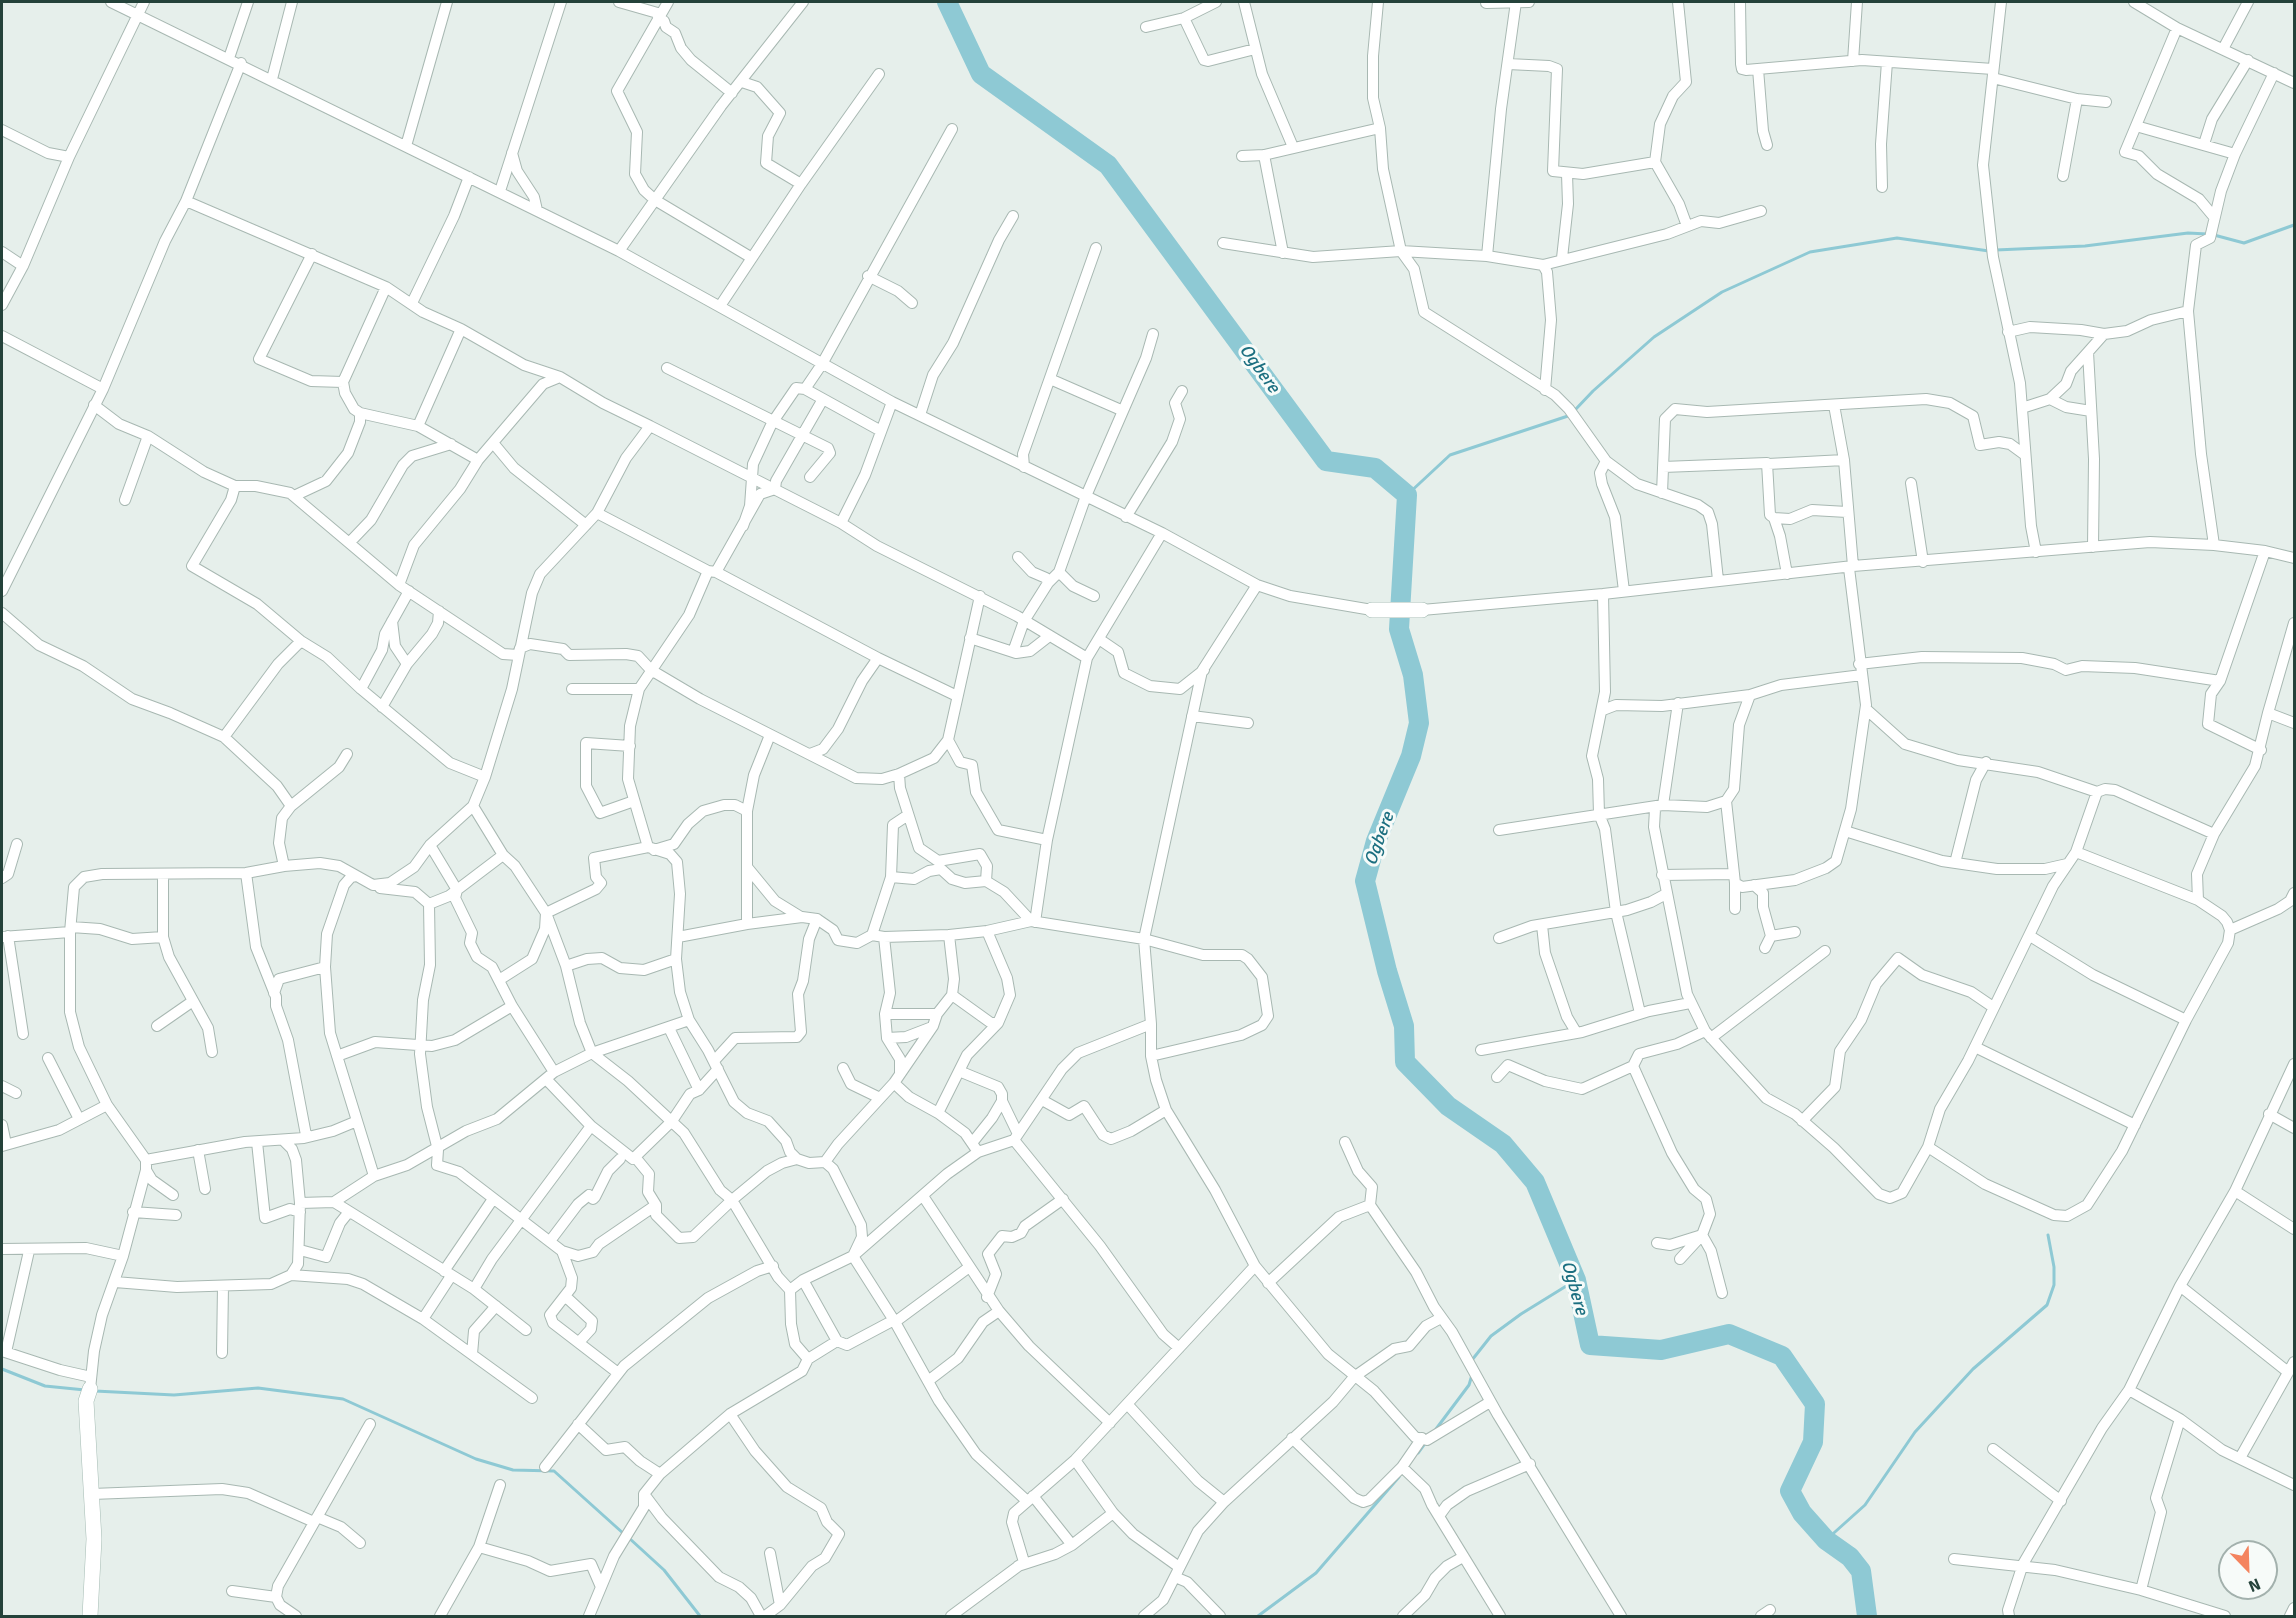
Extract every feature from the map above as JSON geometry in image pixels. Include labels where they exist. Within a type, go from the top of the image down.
[{"type":"street","points":[[111,2],[241,63],[500,191],[618,251],[892,402],[1162,533],[1257,585],[1290,596],[1372,610],[1422,610],[1603,594],[1851,567],[2151,542],[2214,545],[2265,551],[2295,558]]},
{"type":"street","points":[[2,300],[23,266],[69,157],[144,2]]},
{"type":"street","points":[[230,58],[248,2]]},
{"type":"street","points":[[272,79],[292,2]]},
{"type":"street","points":[[406,146],[447,2]]},
{"type":"street","points":[[500,191],[561,2]]},
{"type":"street","points":[[619,2],[659,16],[666,27],[675,33],[681,48],[691,60],[732,93]]},
{"type":"street","points":[[668,2],[642,43],[624,82],[617,91],[637,132],[635,174],[644,190],[655,200],[753,258]]},
{"type":"street","points":[[618,251],[732,93],[802,2]]},
{"type":"street","points":[[1146,27],[1184,18],[1216,2]]},
{"type":"street","points":[[1244,2],[1255,49],[1270,96],[1293,147]]},
{"type":"street","points":[[1378,2],[1373,56],[1373,98],[1380,128],[1383,169],[1401,251],[1414,269],[1424,312],[1545,390],[1572,413],[1606,461],[1637,484],[1698,505],[1708,512],[1712,524],[1718,580]]},
{"type":"street","points":[[1487,256],[1516,2]]},
{"type":"street","points":[[1486,3],[1529,2]]},
{"type":"street","points":[[1678,2],[1686,81],[1673,96],[1660,124],[1655,162],[1679,204],[1687,226]]},
{"type":"street","points":[[1740,2],[1742,69],[1852,61],[1887,62],[1993,73],[2077,99],[2106,102]]},
{"type":"street","points":[[1852,61],[1857,2]]},
{"type":"street","points":[[2001,2],[1983,165],[1993,257],[2020,383],[2031,526],[2036,552]]},
{"type":"street","points":[[2134,2],[2177,28],[2295,83]]},
{"type":"street","points":[[2223,49],[2248,2]]},
{"type":"street","points":[[1184,18],[1204,60],[1208,61],[1255,49]]},
{"type":"street","points":[[2177,28],[2125,152],[2139,156],[2157,174],[2199,199],[2214,217]]},
{"type":"street","points":[[2204,144],[2212,119],[2248,60]]},
{"type":"street","points":[[1882,187],[1881,144],[1887,62]]},
{"type":"street","points":[[2,591],[103,389],[165,241],[186,201],[241,63]]},
{"type":"street","points":[[1508,64],[1549,66],[1557,69],[1553,171],[1567,174],[1594,173],[1655,162]]},
{"type":"street","points":[[1758,69],[1763,131],[1767,145]]},
{"type":"street","points":[[2214,545],[2201,454],[2188,310],[2196,245],[2211,234],[2214,217],[2235,154],[2274,72]]},
{"type":"street","points":[[720,306],[801,184],[879,74]]},
{"type":"street","points":[[742,82],[757,87],[780,113],[768,136],[766,163],[801,184]]},
{"type":"street","points":[[2063,176],[2077,99]]},
{"type":"street","points":[[2136,126],[2235,154]]},
{"type":"street","points":[[1242,156],[1264,155],[1380,128]]},
{"type":"street","points":[[805,389],[851,313],[868,276],[952,129]]},
{"type":"street","points":[[2,130],[48,153],[69,157]]},
{"type":"street","points":[[512,152],[517,171],[534,197],[537,210]]},
{"type":"street","points":[[1264,155],[1282,254]]},
{"type":"street","points":[[1562,258],[1568,204],[1567,174]]},
{"type":"street","points":[[412,303],[454,216],[469,177]]},
{"type":"street","points":[[186,201],[386,287],[423,312],[461,329],[524,365],[560,377],[650,426],[841,523],[877,546],[980,596],[1087,658]]},
{"type":"street","points":[[1223,243],[1282,254],[1313,257],[1401,251],[1487,256],[1542,265],[1562,258],[1667,234],[1701,221],[1719,223],[1761,211]]},
{"type":"street","points":[[920,415],[933,375],[953,343],[999,240],[1013,216]]},
{"type":"street","points":[[1024,467],[1023,454],[1096,248]]},
{"type":"street","points":[[2,252],[23,266]]},
{"type":"street","points":[[312,254],[259,359],[310,381],[343,382]]},
{"type":"street","points":[[1542,265],[1547,272],[1551,320],[1545,390]]},
{"type":"street","points":[[868,276],[898,291],[912,303]]},
{"type":"street","points":[[386,287],[343,382],[345,393],[354,409],[360,413],[418,426],[478,460]]},
{"type":"street","points":[[2008,332],[2030,327],[2104,334],[2127,331],[2151,320],[2188,310]]},
{"type":"street","points":[[418,426],[461,329]]},
{"type":"street","points":[[1014,652],[1024,621],[1048,583],[1059,572],[1086,496],[1121,410],[1146,358],[1153,334]]},
{"type":"street","points":[[2022,408],[2050,399],[2066,384],[2072,371],[2104,334]]},
{"type":"street","points":[[2,336],[103,389]]},
{"type":"street","points":[[2088,352],[2093,547]]},
{"type":"street","points":[[667,368],[772,423],[803,436],[830,453],[810,477]]},
{"type":"street","points":[[399,585],[414,545],[460,489],[478,460],[543,384],[560,377]]},
{"type":"street","points":[[1050,379],[1121,410]]},
{"type":"street","points":[[743,526],[750,506],[753,464],[772,423],[796,388],[805,389],[881,431]]},
{"type":"street","points":[[1126,517],[1172,442],[1180,419],[1175,403],[1182,391]]},
{"type":"street","points":[[775,489],[776,481],[823,399]]},
{"type":"street","points":[[1662,493],[1665,419],[1675,410],[1707,412],[1920,399],[1950,403],[1973,416],[1980,446],[1999,442],[2010,444],[2025,455]]},
{"type":"street","points":[[2050,399],[2066,407],[2091,411]]},
{"type":"street","points":[[841,523],[865,475],[892,402]]},
{"type":"street","points":[[94,405],[119,424],[148,436],[204,472],[236,486],[256,486],[294,496],[350,542],[359,554],[399,585],[503,654],[518,656]]},
{"type":"street","points":[[1662,875],[1734,879],[1742,887],[1795,880],[1826,868],[1836,861],[1845,831],[1864,736],[1866,709],[1846,512],[1844,460],[1834,405]]},
{"type":"street","points":[[294,496],[326,481],[348,453],[360,422],[360,413]]},
{"type":"street","points":[[373,885],[390,883],[414,867],[430,844],[473,806],[485,777],[512,689],[532,593],[540,574],[597,513],[626,458],[650,426]]},
{"type":"street","points":[[125,500],[148,436]]},
{"type":"street","points":[[350,542],[371,520],[403,465],[412,456],[451,444]]},
{"type":"street","points":[[494,444],[513,468],[586,525]]},
{"type":"street","points":[[1663,467],[1844,460]]},
{"type":"street","points":[[1606,461],[1600,473],[1615,517],[1624,591]]},
{"type":"street","points":[[1768,464],[1770,515],[1774,518],[1787,574]]},
{"type":"street","points":[[1911,483],[1923,562]]},
{"type":"street","points":[[236,486],[231,500],[192,566],[257,604],[301,641],[327,657],[361,689],[450,763],[465,771],[485,777]]},
{"type":"street","points":[[651,848],[627,779],[630,726],[639,689],[689,615],[712,571],[743,526],[760,494],[775,489]]},
{"type":"street","points":[[1774,518],[1790,519],[1812,510],[1846,512]]},
{"type":"street","points":[[597,513],[878,658],[957,696]]},
{"type":"street","points":[[1033,921],[1047,840],[1087,658],[1162,533]]},
{"type":"street","points":[[2261,750],[2208,724],[2211,694],[2220,681],[2265,551]]},
{"type":"street","points":[[1018,557],[1032,572],[1046,578],[1048,583]]},
{"type":"street","points":[[1059,572],[1073,586],[1094,596]]},
{"type":"street","points":[[1257,585],[1204,670],[1144,939],[1151,1024],[1151,1056],[1166,1110],[1215,1190],[1255,1266],[1328,1354],[1374,1391],[1415,1437],[1428,1440],[1490,1402]]},
{"type":"street","points":[[361,689],[382,650],[385,634],[409,591]]},
{"type":"street","points":[[1603,594],[1605,698],[1592,756],[1598,779],[1599,814],[1605,829],[1616,912],[1640,1013]]},
{"type":"street","points":[[518,656],[520,648],[530,644],[563,649],[569,655],[626,654],[638,656],[651,670],[770,735],[856,778],[882,779],[934,758],[948,740],[980,596]]},
{"type":"street","points":[[382,707],[407,664],[432,634],[438,623],[439,611]]},
{"type":"street","points":[[2,613],[39,645],[83,666],[132,699],[170,712],[224,737],[277,786],[291,806]]},
{"type":"street","points":[[392,621],[395,646],[407,664]]},
{"type":"street","points":[[2198,900],[2197,874],[2214,834],[2255,766],[2261,750],[2268,713],[2295,623]]},
{"type":"street","points":[[970,638],[1014,652],[1030,651],[1048,637]]},
{"type":"street","points":[[1099,639],[1118,652],[1124,673],[1150,686],[1180,689],[1204,670]]},
{"type":"street","points":[[224,737],[278,664],[301,641]]},
{"type":"street","points":[[1603,710],[1616,705],[1662,706],[1750,695],[1781,685],[1922,657],[2022,658],[2066,670],[2082,666],[2135,668],[2220,681]]},
{"type":"street","points":[[810,754],[823,749],[838,729],[862,681],[878,658]]},
{"type":"street","points":[[572,689],[639,689]]},
{"type":"street","points":[[1498,830],[1659,807],[1707,807],[1726,801],[1734,789],[1739,725],[1750,695]]},
{"type":"street","points":[[1605,698],[1616,705]]},
{"type":"street","points":[[1678,703],[1654,827],[1690,1003],[1708,1035],[1766,1098],[1782,1105],[1802,1121],[1885,1197],[1895,1197],[1902,1193],[1928,1147],[1940,1109],[1975,1047],[1993,1007],[2067,864],[2076,852],[2097,792]]},
{"type":"street","points":[[1866,709],[1905,744],[1958,760],[1986,762],[2038,772],[2097,792],[2105,789],[2115,790],[2214,834]]},
{"type":"street","points":[[2268,713],[2295,723]]},
{"type":"street","points":[[1192,716],[1248,723]]},
{"type":"street","points":[[747,924],[747,811],[754,775],[770,735]]},
{"type":"street","points":[[948,740],[960,762],[972,765],[976,792],[996,827],[999,830],[1047,840]]},
{"type":"street","points":[[630,746],[586,743],[586,786],[600,813],[634,801]]},
{"type":"street","points":[[284,866],[279,843],[282,818],[291,806],[339,767],[347,754]]},
{"type":"street","points":[[1955,863],[1976,780],[1986,762]]},
{"type":"street","points":[[899,774],[908,815],[919,848],[926,855],[938,861],[980,854],[987,866],[986,881]]},
{"type":"street","points":[[1726,801],[1735,909]]},
{"type":"street","points":[[546,913],[596,889],[601,883],[596,877],[594,858],[674,844],[688,824],[703,812],[724,805],[735,805],[747,811]]},
{"type":"street","points":[[473,806],[503,855],[515,866],[546,913],[566,966],[580,1023],[592,1053],[628,1081],[684,1133],[720,1190],[732,1200],[790,1290],[791,1324],[795,1344],[807,1359]]},
{"type":"street","points":[[678,937],[747,924],[801,918],[817,919],[832,930],[838,940],[858,943],[872,935],[891,877],[893,825],[908,815]]},
{"type":"street","points":[[1845,831],[1955,863],[1997,869],[2045,869],[2067,864]]},
{"type":"street","points":[[2,878],[8,874],[17,844]]},
{"type":"street","points":[[430,844],[458,890]]},
{"type":"street","points":[[651,848],[670,854],[677,862],[680,894],[676,958],[681,992],[689,1020],[716,1065],[734,1102],[747,1113],[768,1121],[786,1141],[790,1152],[797,1160]]},
{"type":"street","points":[[1928,1147],[1985,1184],[2054,1215],[2067,1216],[2087,1205],[2122,1151],[2186,1020],[2228,943],[2230,930],[2222,916],[2198,900],[2076,852]]},
{"type":"street","points":[[429,904],[458,890],[503,855]]},
{"type":"street","points":[[173,1195],[152,1180],[146,1165],[107,1105],[79,1047],[70,1012],[70,930],[74,887],[84,877],[102,874],[163,876],[223,872],[246,873],[284,866],[320,863],[339,866],[378,888],[415,892],[429,904],[430,965],[423,1000],[420,1054],[427,1107],[438,1150],[437,1165],[459,1172],[562,1251],[578,1256],[593,1252],[599,1244],[656,1205]]},
{"type":"street","points":[[747,867],[775,901],[801,918]]},
{"type":"street","points":[[891,877],[914,879],[929,871],[941,870],[952,879],[965,882],[986,881],[1004,892],[1033,921]]},
{"type":"street","points":[[246,873],[256,947],[274,993],[288,1040],[306,1135]]},
{"type":"street","points":[[163,876],[163,937],[169,957],[208,1028],[212,1052]]},
{"type":"street","points":[[356,876],[351,877],[344,885],[327,934],[325,967],[330,1033],[374,1176]]},
{"type":"street","points":[[1754,885],[1763,893],[1763,907],[1771,936],[1765,948]]},
{"type":"street","points":[[458,890],[455,898],[472,933],[470,943],[477,957],[492,968],[550,1075],[591,1126],[634,1158],[649,1174],[648,1192],[656,1205],[656,1215],[679,1238],[693,1237],[732,1200],[767,1171],[782,1163],[797,1160],[809,1163],[825,1162],[833,1169],[861,1225],[862,1237],[853,1256]]},
{"type":"street","points":[[2230,930],[2278,909],[2290,901],[2295,893]]},
{"type":"street","points":[[1499,938],[1542,926],[1616,912],[1651,902],[1666,894]]},
{"type":"street","points":[[499,980],[532,959],[545,929],[546,913]]},
{"type":"street","points":[[620,1159],[630,1161],[672,1121],[690,1094],[699,1090],[728,1043],[735,1038],[798,1037],[801,1032],[798,994],[803,981],[809,939],[817,919]]},
{"type":"street","points":[[872,935],[884,938],[949,935],[987,931],[1033,921],[1144,939],[1203,955],[1242,955],[1262,977],[1268,1016],[1262,1025],[1241,1035],[1151,1056]]},
{"type":"street","points":[[1542,926],[1545,953],[1567,1017],[1576,1032]]},
{"type":"street","points":[[24,1035],[5,936],[100,929],[132,939],[163,937]]},
{"type":"street","points":[[938,1113],[967,1055],[998,1023],[1010,995],[1006,978],[987,931]]},
{"type":"street","points":[[1771,936],[1795,932]]},
{"type":"street","points":[[825,1162],[838,1144],[897,1078],[933,1026],[937,1014],[952,995],[954,979],[949,935]]},
{"type":"street","points":[[2030,936],[2093,975],[2186,1020]]},
{"type":"street","points":[[884,938],[890,993],[885,1014],[887,1038],[900,1059],[897,1078],[909,1097],[938,1113],[972,1143]]},
{"type":"street","points":[[1497,1077],[1508,1065],[1545,1082],[1582,1089],[1633,1066],[1639,1053],[1708,1035],[1825,951]]},
{"type":"street","points":[[566,966],[586,959],[602,958],[621,968],[644,970],[676,958]]},
{"type":"street","points":[[1802,1121],[1835,1087],[1840,1052],[1862,1020],[1876,984],[1898,958],[1922,975],[1971,992],[1993,1007]]},
{"type":"street","points":[[274,993],[279,979],[325,967]]},
{"type":"street","points":[[952,995],[990,1023],[998,1023]]},
{"type":"street","points":[[157,1026],[193,1001]]},
{"type":"street","points":[[1481,1050],[1576,1032],[1640,1013],[1690,1003]]},
{"type":"street","points":[[337,1056],[375,1042],[432,1046],[455,1040],[512,1006]]},
{"type":"street","points":[[885,1014],[937,1014]]},
{"type":"street","points":[[257,1142],[265,1218],[290,1209],[334,1202],[374,1176],[408,1165],[438,1150],[466,1131],[497,1119],[550,1075],[592,1053],[689,1020]]},
{"type":"street","points":[[972,1143],[1015,1136],[1062,1069],[1078,1053],[1151,1024]]},
{"type":"street","points":[[887,1038],[906,1037],[933,1026]]},
{"type":"street","points":[[669,1028],[699,1090]]},
{"type":"street","points":[[1975,1047],[2135,1125]]},
{"type":"street","points":[[48,1058],[79,1119]]},
{"type":"street","points":[[2009,1617],[2008,1610],[2023,1564],[2102,1428],[2129,1390],[2180,1286],[2235,1191],[2269,1113],[2295,1064]]},
{"type":"street","points":[[1633,1066],[1672,1153],[1694,1189],[1706,1199],[1710,1214],[1702,1235],[1680,1259]]},
{"type":"street","points":[[843,1068],[851,1084],[880,1098]]},
{"type":"street","points":[[960,1071],[998,1087],[1015,1136],[1163,1334],[1179,1348]]},
{"type":"street","points":[[2,1086],[16,1093]]},
{"type":"street","points":[[1042,1100],[1069,1115],[1084,1106],[1103,1135],[1111,1139],[1131,1131],[1166,1110]]},
{"type":"street","points":[[790,1290],[803,1280],[853,1256],[923,1196],[947,1174],[984,1128],[1002,1101]]},
{"type":"street","points":[[2,1125],[4,1145],[59,1130],[107,1105]]},
{"type":"street","points":[[2269,1113],[2295,1128]]},
{"type":"street","points":[[146,1165],[198,1150],[257,1142],[284,1141],[333,1131],[357,1121]]},
{"type":"street","points":[[474,1289],[521,1219],[591,1126]]},
{"type":"street","points":[[284,1141],[292,1149],[296,1160],[300,1208],[300,1250],[298,1264],[291,1275]]},
{"type":"street","points":[[1346,1142],[1358,1171],[1372,1187],[1370,1204],[1416,1272],[1490,1402],[1530,1464],[1621,1617]]},
{"type":"street","points":[[615,1143],[620,1159]]},
{"type":"street","points":[[198,1150],[205,1189]]},
{"type":"street","points":[[550,1241],[573,1209],[589,1195],[593,1199],[595,1197],[608,1171],[620,1159]]},
{"type":"street","points":[[90,1617],[94,1539],[89,1389],[100,1324],[123,1256],[146,1165]]},
{"type":"street","points":[[2235,1191],[2295,1229]]},
{"type":"street","points":[[923,1196],[987,1297],[1029,1346],[1110,1423]]},
{"type":"street","points":[[423,1319],[447,1273],[494,1199]]},
{"type":"street","points":[[987,1297],[996,1274],[988,1254],[1002,1236],[1012,1237],[1021,1233],[1025,1226],[1063,1199]]},
{"type":"street","points":[[334,1202],[348,1213],[474,1289],[526,1330]]},
{"type":"street","points":[[1268,1283],[1339,1216],[1370,1204]]},
{"type":"street","points":[[530,1207],[531,1221],[538,1232]]},
{"type":"street","points":[[134,1212],[176,1215]]},
{"type":"street","points":[[300,1250],[326,1257],[340,1223],[348,1213]]},
{"type":"street","points":[[1657,1243],[1670,1245],[1702,1235]]},
{"type":"street","points":[[1702,1235],[1711,1251],[1722,1293]]},
{"type":"street","points":[[2,1249],[29,1251],[86,1248],[123,1256]]},
{"type":"street","points":[[29,1251],[4,1351],[60,1370],[89,1389]]},
{"type":"street","points":[[562,1251],[572,1278],[572,1288],[550,1315],[553,1323],[580,1341],[618,1373]]},
{"type":"street","points":[[853,1256],[894,1321],[927,1381],[976,1454],[1030,1499],[1072,1545]]},
{"type":"street","points":[[545,1467],[618,1373],[708,1298],[757,1271],[773,1266]]},
{"type":"street","points":[[951,1617],[1002,1581],[1024,1562],[1012,1522],[1014,1513],[1075,1460],[1255,1266]]},
{"type":"street","points":[[803,1280],[837,1341],[847,1345],[894,1321],[968,1268]]},
{"type":"street","points":[[115,1282],[177,1287],[271,1284],[291,1275],[348,1279],[363,1284],[423,1319],[532,1398]]},
{"type":"street","points":[[222,1353],[223,1286]]},
{"type":"street","points":[[2180,1286],[2291,1367],[2240,1458]]},
{"type":"street","points":[[565,1296],[592,1321],[591,1329],[580,1341]]},
{"type":"street","points":[[472,1354],[474,1331],[496,1306]]},
{"type":"street","points":[[927,1381],[958,1358],[983,1322],[999,1311]]},
{"type":"street","points":[[1144,1617],[1163,1600],[1198,1531],[1224,1502],[1333,1402],[1354,1377],[1394,1349],[1409,1346],[1426,1326],[1441,1318]]},
{"type":"street","points":[[589,1617],[601,1587],[644,1507],[644,1494],[660,1474],[729,1414],[802,1371],[807,1359],[837,1341]]},
{"type":"street","points":[[2129,1390],[2180,1419],[2222,1450],[2295,1485]]},
{"type":"street","points":[[1128,1405],[1198,1481],[1224,1502]]},
{"type":"street","points":[[644,1494],[662,1518],[718,1577],[739,1587],[751,1598],[763,1617],[780,1605],[812,1566],[825,1558],[839,1534],[827,1522],[821,1509],[787,1487],[755,1451],[729,1414]]},
{"type":"street","points":[[2141,1590],[2161,1512],[2156,1498],[2180,1419]]},
{"type":"street","points":[[296,1617],[280,1605],[276,1597],[278,1586],[370,1424]]},
{"type":"street","points":[[578,1424],[606,1450],[625,1447],[660,1474]]},
{"type":"street","points":[[1292,1438],[1359,1502],[1369,1500],[1402,1467],[1422,1438]]},
{"type":"street","points":[[1993,1449],[2061,1501]]},
{"type":"street","points":[[1075,1460],[1113,1513],[1133,1534],[1177,1572],[1220,1617]]},
{"type":"street","points":[[1439,1516],[1448,1505],[1467,1491],[1530,1464]]},
{"type":"street","points":[[1402,1467],[1425,1489],[1500,1617]]},
{"type":"street","points":[[440,1617],[479,1547],[500,1485]]},
{"type":"street","points":[[92,1494],[222,1489],[240,1491],[341,1527],[360,1543]]},
{"type":"street","points":[[1017,1566],[1055,1554],[1072,1545],[1113,1513]]},
{"type":"street","points":[[479,1547],[528,1561],[550,1571],[591,1564],[601,1587]]},
{"type":"street","points":[[770,1552],[780,1605]]},
{"type":"street","points":[[1403,1617],[1425,1595],[1435,1578],[1447,1566],[1463,1557]]},
{"type":"street","points":[[1954,1559],[2023,1564],[2141,1590],[2225,1617]]},
{"type":"street","points":[[232,1590],[276,1597]]},
{"type":"street","points":[[2290,1617],[2295,1608]]},
{"type":"waterway","name":"Ogbere","points":[[947,2],[981,74],[1108,165],[1326,461],[1375,468],[1407,495],[1399,629],[1413,675],[1419,723],[1411,756],[1376,841],[1365,881],[1387,971],[1404,1026],[1405,1062],[1448,1106],[1503,1144],[1535,1182],[1576,1280],[1590,1345],[1661,1350],[1729,1334],[1782,1356],[1815,1404],[1813,1442],[1790,1491],[1802,1513],[1826,1540],[1850,1557],[1861,1571],[1867,1616]]},
{"type":"waterway","points":[[2214,235],[2244,243],[2294,225]]},
{"type":"waterway","points":[[1996,250],[2085,246],[2188,233],[2207,234]]},
{"type":"waterway","points":[[1575,410],[1654,337],[1722,292],[1810,252],[1897,238],[1989,251]]},
{"type":"waterway","points":[[1407,495],[1450,455],[1571,415]]},
{"type":"waterway","points":[[1826,1540],[1865,1505],[1915,1432],[1973,1369],[2047,1305],[2054,1285],[2054,1267],[2048,1235]]},
{"type":"waterway","points":[[1472,1360],[1491,1336],[1521,1314],[1576,1280]]},
{"type":"waterway","points":[[2,1369],[45,1386],[85,1390]]},
{"type":"waterway","points":[[1436,1429],[1469,1385],[1472,1375]]},
{"type":"waterway","points":[[95,1391],[174,1395],[258,1388],[343,1399],[476,1459],[513,1470],[554,1471],[624,1534]]},
{"type":"waterway","points":[[1418,1453],[1426,1442]]},
{"type":"waterway","points":[[1258,1616],[1316,1573],[1399,1477]]},
{"type":"waterway","points":[[629,1538],[664,1570],[700,1616]]}]
